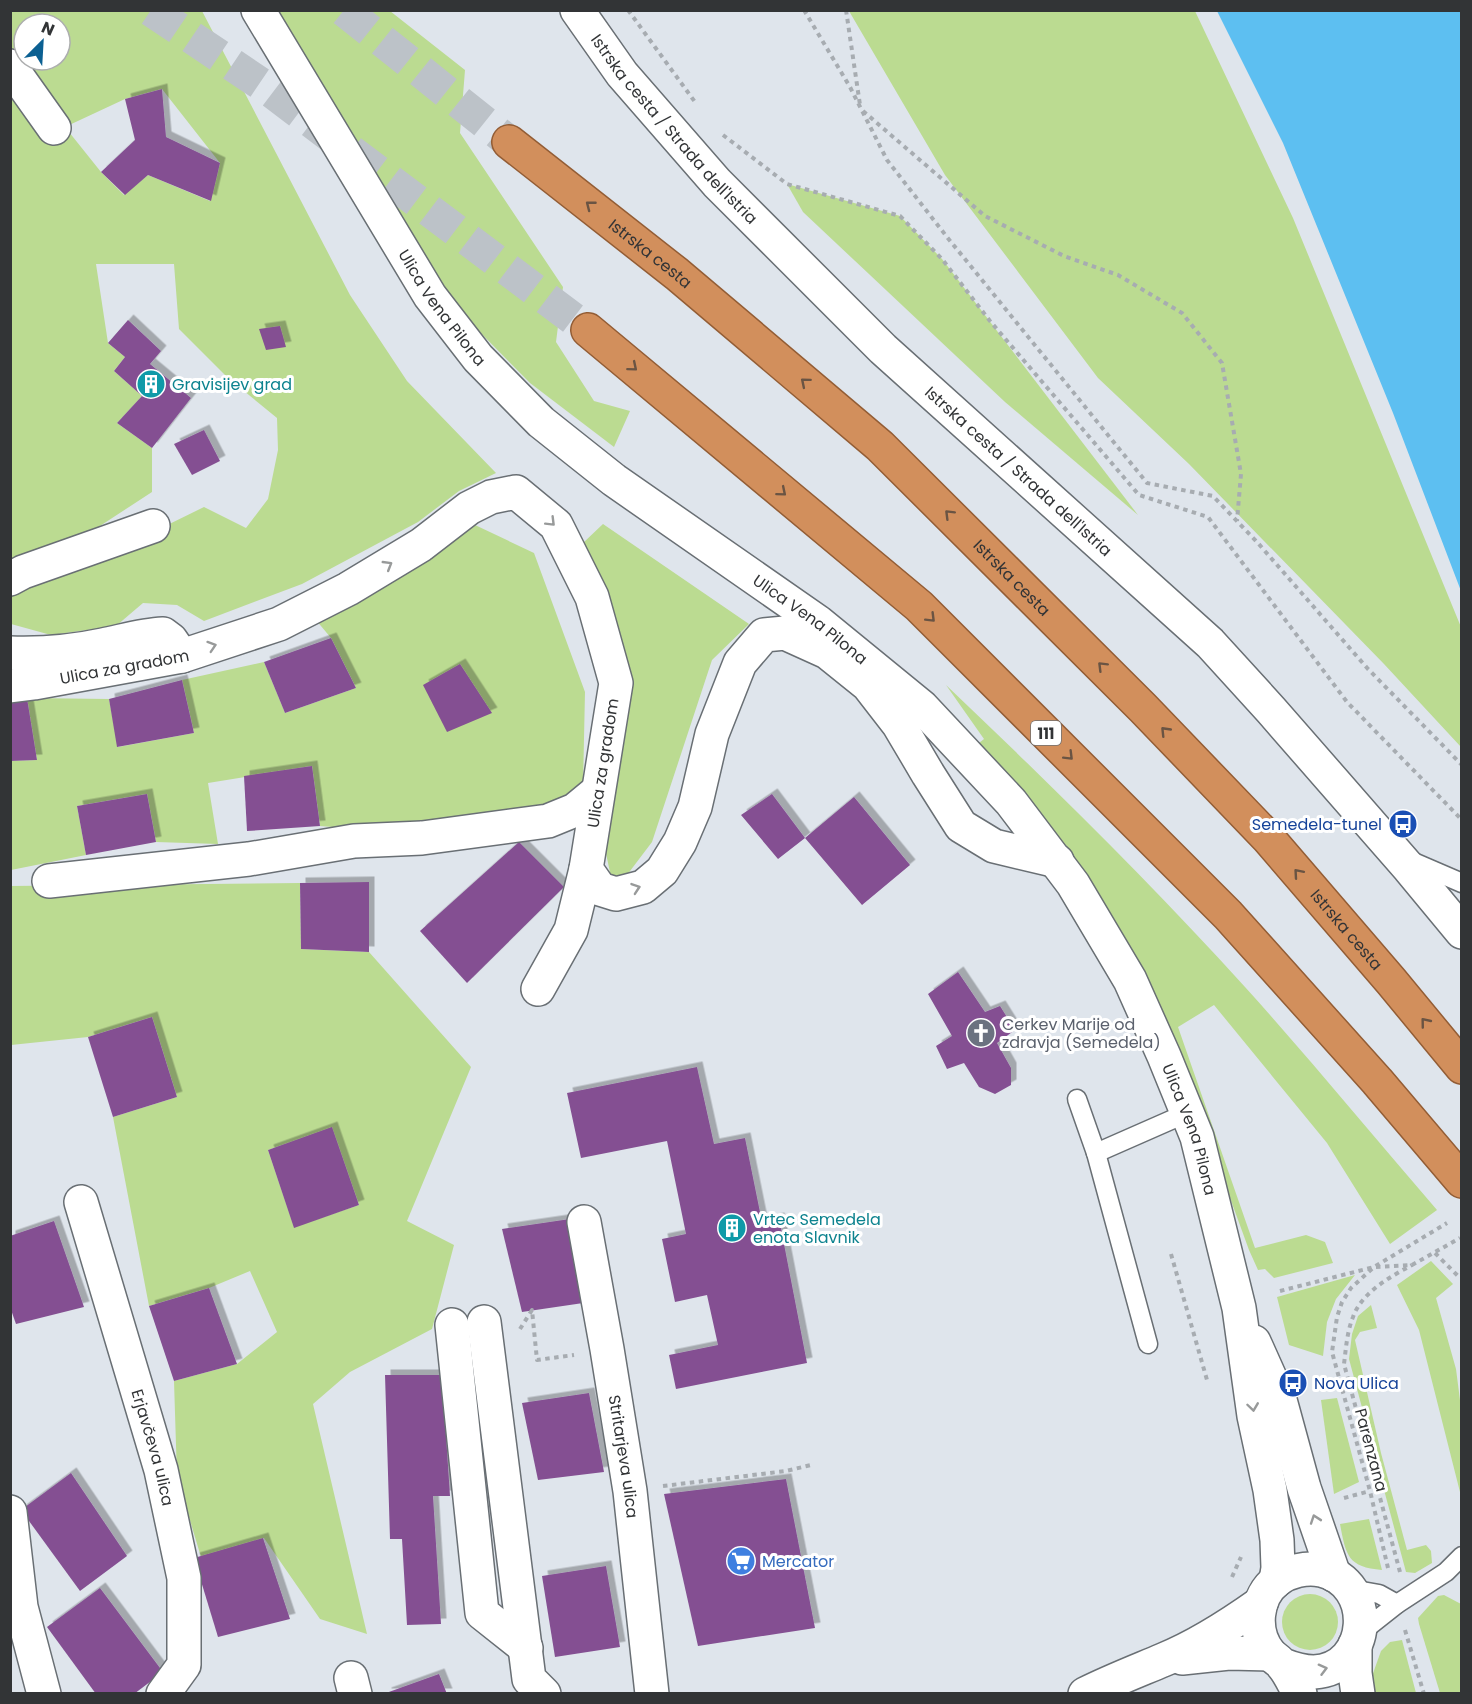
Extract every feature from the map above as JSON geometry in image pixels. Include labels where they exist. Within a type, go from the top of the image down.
[{"type":"highway","name":"Istrska cesta","points":[[509,142],[677,274],[880,446],[1143,708],[1268,838],[1391,981],[1461,1067]]},
{"type":"highway","name":"111","points":[[588,330],[919,606],[1228,915],[1377,1081],[1461,1181]]},
{"type":"street","name":"Ulica Vena Pilona","points":[[258,10],[430,296],[478,358],[541,422],[614,480],[818,622],[922,707],[1011,802],[1073,884],[1130,980],[1197,1137],[1239,1308],[1254,1416],[1270,1490],[1277,1540],[1278,1568],[1268,1592]]},
{"type":"street","name":"Istrska cesta / Strada dell'Istria","points":[[577,10],[622,74],[717,183],[883,349],[1210,643],[1399,856],[1461,932]]},
{"type":"street","points":[[10,66],[54,128]]},
{"type":"street","name":"Ulica za gradom","points":[[10,686],[182,656],[279,624],[348,589],[421,545],[469,508],[491,497],[516,492],[556,525],[592,597],[616,682],[586,869],[571,930],[538,989]]},
{"type":"street","points":[[10,579],[23,572],[153,526]]},
{"type":"street","points":[[586,869],[600,889],[616,894],[643,887],[662,871],[680,842],[695,807],[712,734],[740,663],[764,635],[785,633],[826,652],[868,685],[899,725],[961,826],[994,846],[1057,861]]},
{"type":"street","points":[[10,653],[102,646],[149,634],[163,634],[171,640],[182,656]]},
{"type":"street","points":[[49,881],[249,859],[354,841],[422,838],[548,821],[576,810],[598,791]]},
{"type":"street","name":"Erjavčeva ulica","points":[[81,1203],[161,1470],[184,1578],[184,1665],[163,1694]]},
{"type":"street","name":"Stritarjeva ulica","points":[[584,1222],[630,1491],[652,1694]]},
{"type":"street","name":"Ulica Vena Pilona","points":[[1239,1308],[1280,1400],[1304,1488],[1342,1582]]},
{"type":"street","points":[[468,1324],[530,1679],[544,1694]]},
{"type":"street","points":[[10,1512],[21,1607],[44,1694]]},
{"type":"street","points":[[1085,1694],[1118,1678],[1165,1660],[1234,1622],[1289,1573],[1304,1569],[1320,1570],[1342,1582],[1358,1603],[1361,1619],[1355,1673],[1358,1694]]},
{"type":"street","points":[[1268,1592],[1258,1621],[1261,1638],[1299,1694]]},
{"type":"street","points":[[1165,1660],[1229,1653],[1276,1659],[1299,1671],[1315,1672],[1331,1668],[1345,1658],[1357,1640]]},
{"type":"lane","points":[[1399,856],[1461,883]]},
{"type":"lane","points":[[1077,1099],[1096,1153],[1148,1344]]},
{"type":"lane","points":[[1096,1153],[1187,1113]]},
{"type":"lane","points":[[1357,1640],[1402,1601],[1446,1572],[1461,1556]]},
{"type":"lane","points":[[1342,1582],[1402,1601]]},
{"type":"path","points":[[628,10],[697,104]]},
{"type":"path","points":[[804,10],[888,160],[947,237],[1147,483],[1213,496],[1368,669],[1461,765]]},
{"type":"path","points":[[846,10],[861,110],[985,216],[1064,256],[1118,275],[1182,313],[1222,363],[1241,474],[1237,521]]},
{"type":"path","points":[[716,129],[787,184],[900,216],[942,260],[990,321],[1139,495],[1208,517],[1347,702],[1461,820]]},
{"type":"path","name":"Parenzana","points":[[1402,1601],[1373,1507],[1332,1352],[1341,1302],[1351,1288],[1374,1267],[1447,1223]]},
{"type":"path","name":"Parenzana","points":[[1424,1694],[1382,1505],[1344,1364],[1349,1328],[1354,1314],[1364,1300],[1386,1279],[1460,1238]]},
{"type":"path","points":[[1435,1253],[1460,1278]]},
{"type":"path","points":[[1171,1254],[1207,1380]]},
{"type":"path","points":[[1280,1291],[1374,1267],[1412,1265]]},
{"type":"path","points":[[1189,1316],[1196,1314]]},
{"type":"path","points":[[537,1360],[577,1354]]},
{"type":"path","points":[[678,1484],[786,1471],[812,1465]]},
{"type":"path","points":[[1373,1507],[1382,1505]]},
{"type":"green space","points":[[11,11],[202,11],[350,295],[407,381],[496,473],[459,491],[418,522],[302,584],[204,621],[177,605],[143,603],[116,626],[51,635],[11,624],[11,594],[149,534],[204,507],[246,528],[268,499],[278,450],[277,418],[228,378],[179,329],[174,264],[96,264],[108,343],[125,357],[114,371],[142,396],[117,423],[152,448],[152,492],[80,539],[11,564],[11,97],[43,140],[65,127],[26,72],[72,72],[72,12],[12,12],[12,52]],"holes":[[[162,89],[220,163],[210,201],[148,175],[124,195],[101,172],[65,127],[125,99]]]},
{"type":"green space","points":[[273,11],[390,11],[465,70],[460,133],[563,287],[556,342],[594,401],[630,411],[614,447],[530,383],[469,321],[419,250]]},
{"type":"green space","points":[[849,11],[1195,11],[1293,218],[1461,627],[1461,747],[1384,664],[1189,464],[1098,378],[945,175]]},
{"type":"green space","points":[[787,184],[900,216],[942,259],[1138,515],[1005,402],[803,212]]},
{"type":"green space","points":[[603,524],[749,624],[712,660],[652,842],[627,875],[611,877],[604,844],[618,777],[629,677],[583,543]]},
{"type":"green space","points":[[475,525],[534,553],[585,692],[583,786],[540,810],[384,831],[320,826],[312,766],[208,783],[218,844],[156,842],[147,794],[77,806],[86,855],[11,870],[11,761],[37,760],[27,698],[109,699],[118,747],[194,733],[182,680],[264,662],[285,713],[356,688],[331,638],[316,620],[329,610]]},
{"type":"green space","points":[[946,685],[1173,909],[1294,1042],[1437,1210],[1390,1244],[1327,1143],[1214,1005],[1178,1027],[1255,1248],[1306,1235],[1325,1242],[1333,1263],[1274,1278],[1265,1269],[1258,1270],[1170,1033],[1037,815],[979,743],[984,739]]},
{"type":"green space","points":[[300,883],[301,949],[369,952],[471,1067],[407,1221],[454,1245],[432,1329],[350,1372],[313,1404],[367,1634],[320,1619],[264,1538],[201,1557],[177,1477],[174,1381],[237,1364],[277,1332],[250,1271],[209,1288],[149,1306],[113,1117],[177,1097],[152,1017],[88,1037],[11,1045],[10,886]],"holes":[[[332,1128],[359,1205],[294,1227],[268,1150]]]},
{"type":"green space","points":[[1431,1261],[1453,1284],[1436,1298],[1456,1369],[1461,1408],[1461,1496],[1419,1330],[1397,1285]]},
{"type":"green space","points":[[1355,1275],[1336,1299],[1327,1322],[1323,1356],[1289,1345],[1277,1297]]},
{"type":"green space","points":[[1371,1305],[1377,1328],[1360,1332],[1355,1340],[1381,1453],[1407,1550],[1426,1545],[1431,1551],[1432,1563],[1415,1573],[1406,1572],[1349,1359],[1352,1334],[1358,1316]]},
{"type":"green space","points":[[1337,1398],[1359,1482],[1334,1494],[1321,1400]]},
{"type":"green space","points":[[1369,1519],[1382,1570],[1355,1563],[1350,1558],[1344,1544],[1340,1524]]},
{"type":"green space","points":[[1304,1594],[1316,1594],[1326,1598],[1334,1606],[1338,1622],[1334,1638],[1326,1646],[1316,1650],[1304,1650],[1294,1646],[1286,1638],[1282,1628],[1282,1616],[1286,1606],[1294,1598]]},
{"type":"green space","points":[[1444,1595],[1461,1604],[1461,1693],[1440,1693],[1419,1624],[1418,1618],[1438,1596]]},
{"type":"green space","points":[[1402,1640],[1416,1693],[1368,1693],[1367,1690],[1381,1651],[1390,1642]]},
{"type":"water","points":[[1217,11],[1461,11],[1461,591],[1393,413],[1283,143]]},
{"type":"building","points":[[162,89],[166,137],[220,163],[211,201],[148,175],[125,195],[101,172],[135,140],[125,99]]},
{"type":"building","name":"Gravisijev grad","points":[[128,320],[161,351],[150,364],[191,398],[152,448],[117,423],[142,396],[114,371],[125,357],[108,343]]},
{"type":"building","points":[[280,326],[286,347],[266,350],[259,329]]},
{"type":"building","name":"Gravisijev grad","points":[[204,430],[220,461],[192,475],[174,444]]},
{"type":"building","points":[[331,638],[356,688],[285,713],[264,662]]},
{"type":"building","points":[[460,664],[492,713],[447,732],[423,685]]},
{"type":"building","points":[[182,680],[194,733],[117,747],[109,699]]},
{"type":"building","points":[[27,698],[37,760],[10,761],[10,701]]},
{"type":"building","points":[[312,766],[320,826],[247,831],[244,776]]},
{"type":"building","points":[[147,794],[156,842],[86,855],[77,806]]},
{"type":"building","points":[[772,794],[805,838],[778,859],[741,815]]},
{"type":"building","points":[[854,797],[910,865],[862,905],[805,838]]},
{"type":"building","points":[[519,842],[564,887],[467,983],[420,931]]},
{"type":"building","points":[[369,882],[369,952],[301,949],[300,883]]},
{"type":"building","name":"Cerkev Marije od zdravja (Semedela)","points":[[958,972],[985,1012],[1000,1006],[1015,1030],[997,1043],[1011,1068],[1011,1085],[995,1094],[979,1087],[964,1063],[947,1069],[936,1046],[952,1036],[928,994]]},
{"type":"building","points":[[152,1017],[177,1097],[113,1117],[88,1037]]},
{"type":"building","name":"Vrtec Semedela enota Slavnik","points":[[697,1067],[714,1144],[745,1138],[762,1222],[779,1218],[807,1363],[676,1389],[669,1355],[718,1345],[707,1295],[675,1302],[662,1239],[686,1234],[667,1141],[581,1158],[567,1093]]},
{"type":"building","points":[[332,1127],[359,1205],[294,1228],[268,1150]]},
{"type":"building","points":[[570,1219],[590,1302],[522,1312],[502,1229]]},
{"type":"building","points":[[54,1221],[84,1307],[16,1324],[10,1307],[10,1236]]},
{"type":"building","points":[[209,1288],[237,1364],[174,1381],[149,1306]]},
{"type":"building","points":[[385,1375],[442,1375],[450,1496],[433,1496],[441,1624],[407,1625],[402,1539],[390,1539]]},
{"type":"building","points":[[589,1393],[604,1472],[538,1480],[522,1403]]},
{"type":"building","points":[[71,1473],[127,1556],[80,1591],[21,1510]]},
{"type":"building","name":"Mercator","points":[[786,1479],[815,1628],[698,1646],[664,1494]]},
{"type":"building","points":[[263,1538],[290,1619],[218,1637],[194,1558]]},
{"type":"building","points":[[606,1566],[620,1647],[555,1657],[542,1576]]},
{"type":"building","points":[[100,1588],[163,1672],[134,1694],[96,1694],[47,1627]]},
{"type":"building","points":[[439,1674],[447,1694],[386,1694],[386,1693]]},
{"type":"tunnel","points":[[151,10],[267,88],[588,330]]},
{"type":"tunnel","points":[[344,10],[509,142]]},
{"type":"place","name":"Gravisijev grad","points":[[151,384]]},
{"type":"place","name":"Semedela-tunel","points":[[1403,824]]},
{"type":"place","name":"Cerkev Marije od zdravja (Semedela)","points":[[981,1033]]},
{"type":"place","name":"Vrtec Semedela enota Slavnik","points":[[732,1228]]},
{"type":"place","name":"Nova Ulica","points":[[1293,1383]]},
{"type":"place","name":"Mercator","points":[[741,1561]]}]
